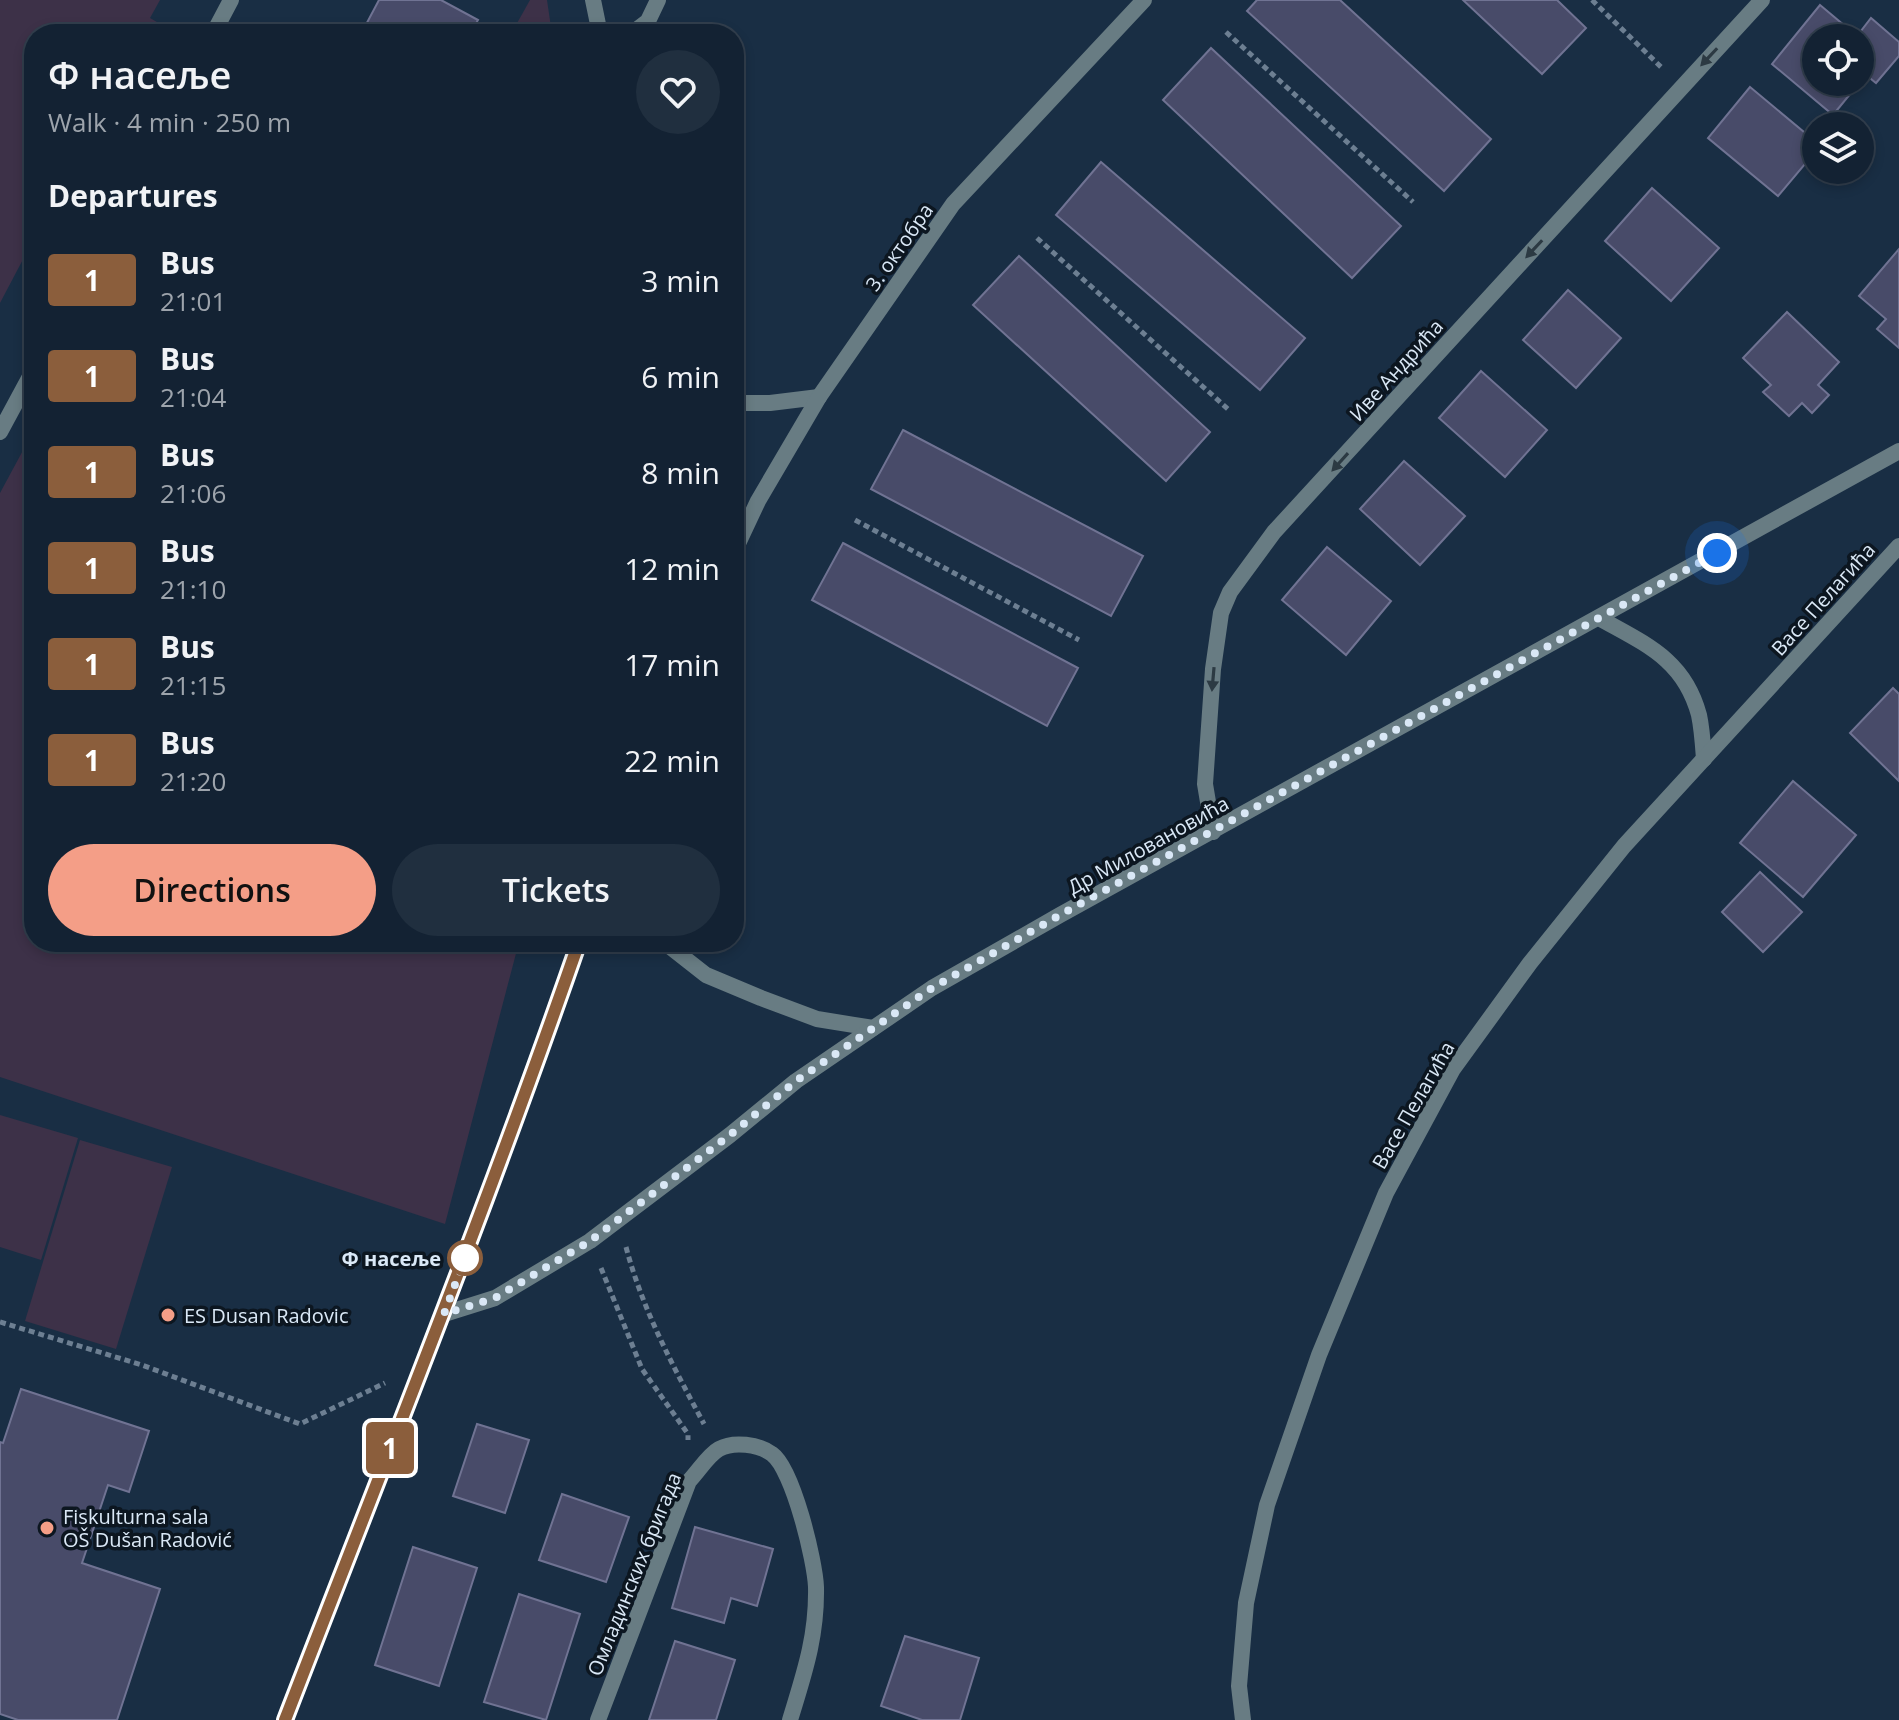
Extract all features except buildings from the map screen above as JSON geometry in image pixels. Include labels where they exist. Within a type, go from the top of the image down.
[{"type":"street","points":[[218,24],[231,0]]},
{"type":"street","points":[[593,0],[598,24]]},
{"type":"street","points":[[644,24],[658,0]]},
{"type":"street","name":"3. октобра","points":[[744,531],[819,397],[953,204],[1144,0]]},
{"type":"street","name":"Иве Андрића","points":[[1213,832],[1205,784],[1217,637],[1221,613],[1230,592],[1274,532],[1762,0]]},
{"type":"street","points":[[0,432],[24,388]]},
{"type":"street","points":[[744,403],[819,397]]},
{"type":"street","name":"Др Миловановића","points":[[444,1314],[495,1298],[590,1241],[796,1081],[932,988],[1899,451]]},
{"type":"street","name":"Васе Пелагића","points":[[1243,1720],[1239,1686],[1246,1603],[1267,1505],[1319,1355],[1386,1193],[1453,1069],[1530,963],[1624,846],[1899,546]]},
{"type":"street","points":[[1599,618],[1654,649],[1673,664],[1686,684],[1699,715],[1704,759]]},
{"type":"street","points":[[285,1720],[444,1314],[515,1126],[576,952]]},
{"type":"street","points":[[677,952],[706,975],[747,993],[817,1019],[873,1028]]},
{"type":"street","points":[[718,1449],[751,1445],[773,1454],[793,1491],[805,1529],[816,1585],[813,1645],[790,1720]]},
{"type":"street","name":"Омладинских бригада","points":[[598,1720],[689,1481],[718,1449]]},
{"type":"path","points":[[1592,0],[1682,87]]},
{"type":"path","points":[[1226,32],[1413,202]]},
{"type":"path","points":[[1037,238],[1229,410]]},
{"type":"path","points":[[855,520],[1079,640]]},
{"type":"path","points":[[619,1221],[642,1301],[658,1339],[718,1449]]},
{"type":"path","points":[[590,1241],[642,1369],[688,1434],[689,1481]]},
{"type":"path","points":[[0,1322],[142,1365],[300,1424],[370,1391]]},
{"type":"shaded area","points":[[0,0],[160,0],[150,18],[160,24],[24,24],[24,257],[0,303]]},
{"type":"shaded area","points":[[530,0],[547,0],[551,24],[517,24]]},
{"type":"shaded area","points":[[24,449],[24,952],[516,952],[445,1224],[0,1077],[0,493]]},
{"type":"shaded area","points":[[0,1115],[78,1138],[41,1260],[0,1247]]},
{"type":"shaded area","points":[[80,1140],[172,1167],[116,1349],[25,1321]]},
{"type":"bus line","name":"1","points":[[285,1720],[444,1314],[515,1126],[576,952]]},
{"type":"place","name":"Ф насеље","points":[[465,1258]]},
{"type":"place","name":"ES Dusan Radovic","points":[[168,1315]]},
{"type":"place","name":"Fiskulturna sala OŠ Dušan Radović","points":[[47,1528]]},
{"type":"route","points":[[465,1258],[444,1314],[495,1298],[590,1241],[796,1081],[932,988],[1497,672],[1717,553]]}]
